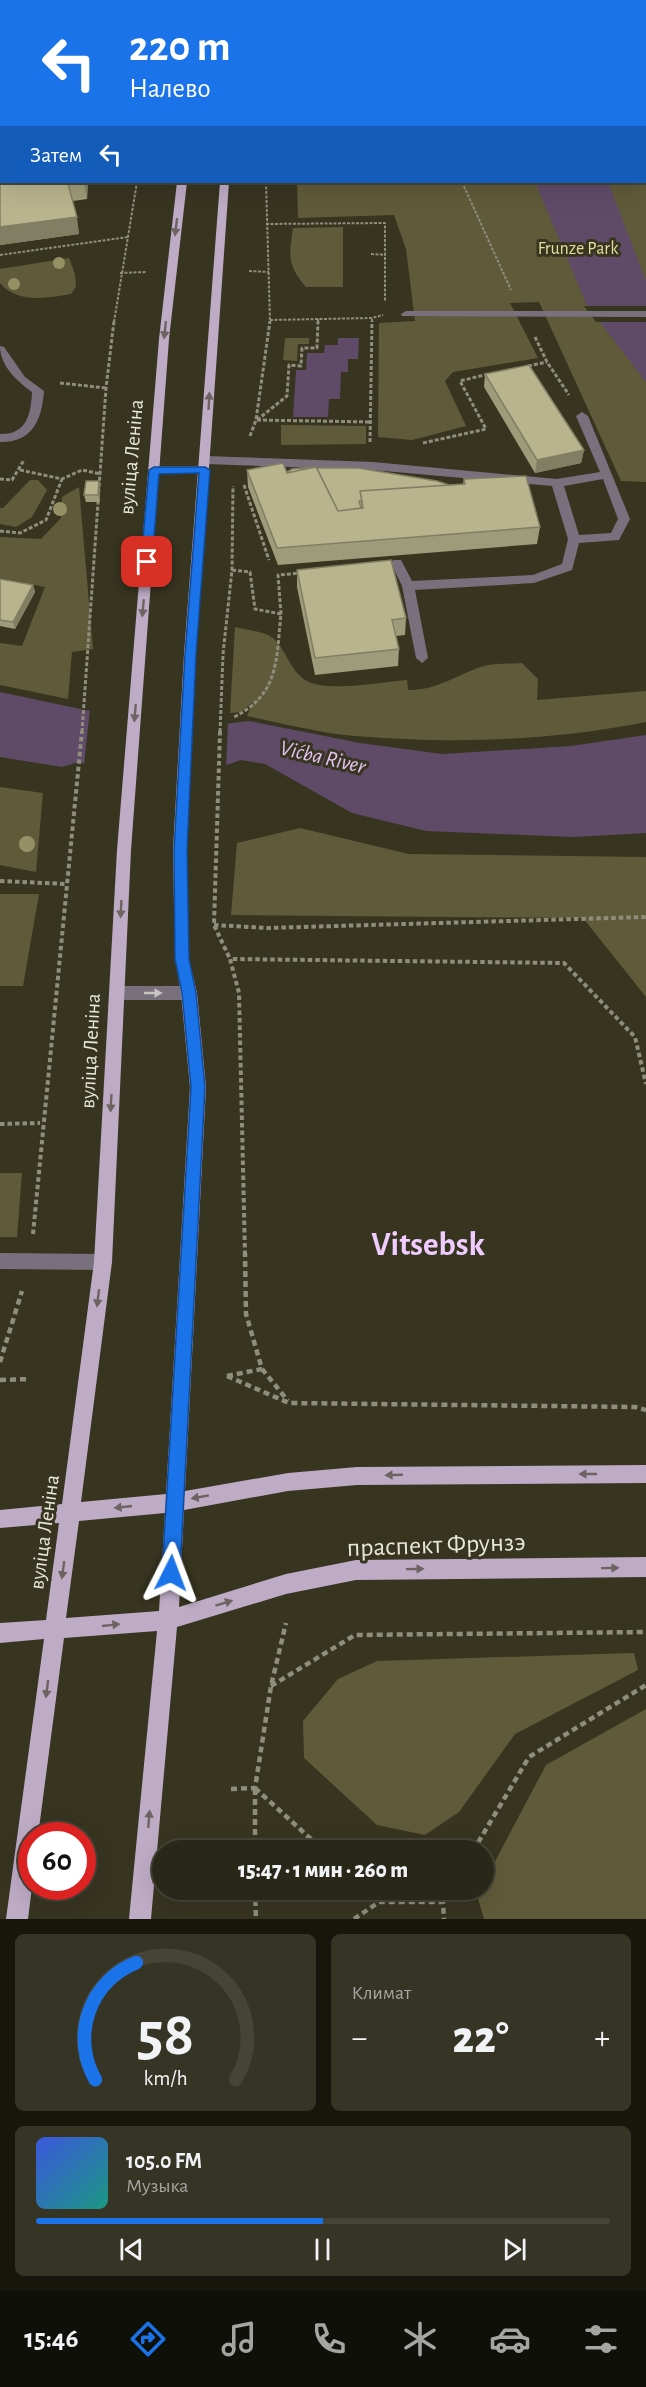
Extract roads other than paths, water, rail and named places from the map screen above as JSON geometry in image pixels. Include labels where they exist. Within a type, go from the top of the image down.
[{"type":"main road","name":"вуліца Леніна","points":[[17,1919],[103,1262],[124,850],[164,339],[182,183]]},
{"type":"main road","points":[[140,1919],[168,1620],[198,1087],[189,993],[182,959],[180,850],[190,654],[205,465],[216,271],[225,183]]},
{"type":"main road","points":[[0,1520],[176,1502],[288,1482],[357,1476],[646,1474]]},
{"type":"main road","name":"праспект Фрунзэ","points":[[0,1634],[168,1620],[286,1584],[356,1570],[646,1567]]},
{"type":"street","points":[[406,314],[646,314]]},
{"type":"street","points":[[0,349],[21,379],[38,391],[38,412],[30,429],[4,438]]},
{"type":"street","points":[[574,539],[615,537],[624,519],[582,416]]},
{"type":"street","points":[[154,470],[241,460],[373,466],[557,483],[607,475]]},
{"type":"street","points":[[408,586],[534,579],[568,567],[574,539],[557,483]]},
{"type":"street","points":[[397,563],[408,586],[423,658]]},
{"type":"street","points":[[117,993],[189,993]]},
{"type":"street","points":[[0,1261],[103,1262]]},
{"type":"water","points":[[535,183],[608,183],[646,281],[646,382],[587,305]]},
{"type":"water","points":[[338,338],[359,338],[358,359],[348,359],[348,372],[341,372],[340,399],[329,399],[328,417],[293,417],[296,370],[306,370],[307,353],[324,353],[325,345],[338,345]]},
{"type":"water","name":"Vićba River","points":[[0,692],[85,710],[216,725],[249,721],[360,743],[442,754],[571,746],[646,735],[646,833],[573,837],[426,831],[352,813],[265,764],[241,760],[215,769],[75,763],[62,767],[0,757]]},
{"type":"district","name":"Vitsebsk","points":[[428,1243]]},
{"type":"park label","name":"Frunze Park","points":[[578,248]]}]
